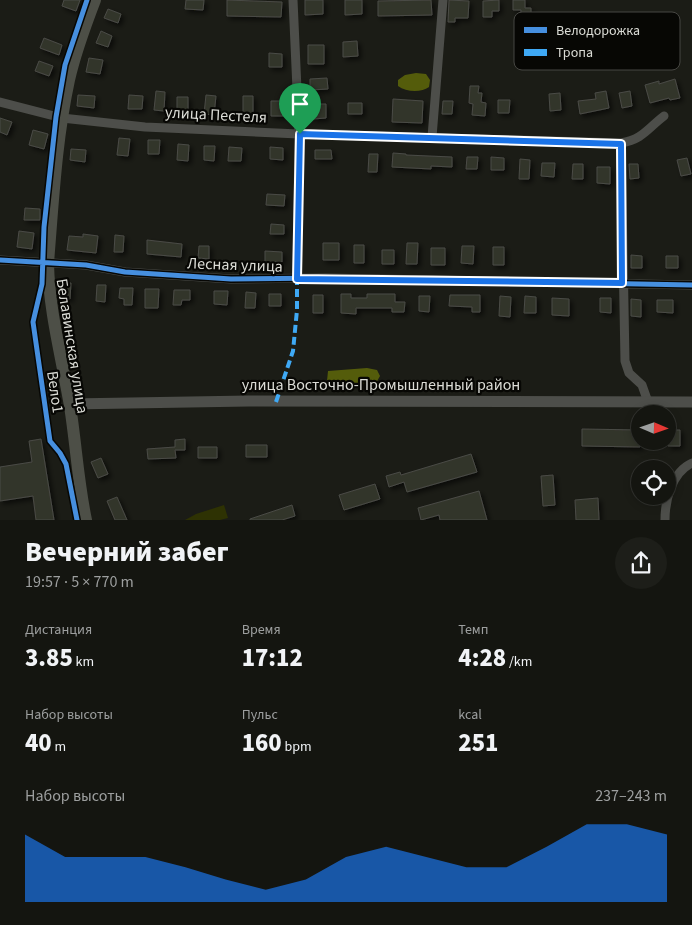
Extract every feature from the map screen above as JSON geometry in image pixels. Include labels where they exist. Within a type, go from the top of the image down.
[{"type":"main road","name":"Белавинская улица","points":[[86,520],[80,495],[70,404],[50,297],[48,263],[62,118],[76,52],[95,0]]},
{"type":"street","points":[[293,0],[300,134],[297,279]]},
{"type":"street","points":[[432,137],[443,0]]},
{"type":"street","name":"улица Пестеля","points":[[0,102],[62,118],[145,127],[621,144],[641,137],[664,116]]},
{"type":"street","points":[[621,144],[622,283],[626,368],[642,385],[648,402]]},
{"type":"street","name":"Лесная улица","points":[[0,260],[86,265],[125,272],[231,278],[692,285]]},
{"type":"street","name":"улица Восточно-Промышленный район","points":[[70,404],[241,401],[692,402]]},
{"type":"street","points":[[665,520],[665,511],[671,486],[679,473],[692,463]]},
{"type":"shaded area","points":[[426,74],[430,80],[429,87],[414,91],[405,90],[398,86],[398,80],[405,75]]},
{"type":"shaded area","points":[[367,368],[377,370],[380,376],[376,383],[343,384],[327,381],[328,371]]},
{"type":"shaded area","points":[[224,505],[228,518],[220,520],[185,520],[196,514]]},
{"type":"building","points":[[64,0],[80,0],[76,11],[62,6]]},
{"type":"building","points":[[186,0],[204,0],[203,10],[185,9]]},
{"type":"building","points":[[227,0],[282,2],[281,17],[227,16]]},
{"type":"building","points":[[305,0],[323,0],[323,14],[305,15]]},
{"type":"building","points":[[345,0],[362,0],[362,14],[345,15]]},
{"type":"building","points":[[431,0],[432,15],[378,16],[378,1]]},
{"type":"building","points":[[449,0],[469,1],[468,18],[455,18],[455,22],[448,22]]},
{"type":"building","points":[[499,0],[499,11],[492,11],[492,17],[483,17],[483,1]]},
{"type":"building","points":[[513,0],[525,0],[525,8],[531,8],[531,12],[521,12],[521,10],[513,10]]},
{"type":"building","points":[[108,9],[121,14],[118,23],[104,18]]},
{"type":"building","points":[[101,31],[112,36],[108,47],[96,43]]},
{"type":"building","points":[[44,38],[62,45],[59,55],[40,48]]},
{"type":"building","points":[[357,41],[358,56],[343,57],[343,42]]},
{"type":"building","points":[[308,45],[324,45],[324,64],[308,64]]},
{"type":"building","points":[[269,53],[282,54],[282,67],[269,67]]},
{"type":"building","points":[[89,58],[103,60],[100,74],[86,72]]},
{"type":"building","points":[[39,61],[53,66],[49,76],[35,71]]},
{"type":"building","points":[[327,78],[328,89],[310,90],[310,79]]},
{"type":"building","points":[[675,79],[680,98],[670,100],[669,98],[650,103],[645,85],[659,81],[659,84]]},
{"type":"building","points":[[470,86],[479,86],[478,93],[482,93],[481,102],[486,103],[485,116],[472,115],[473,104],[469,103]]},
{"type":"building","points":[[156,91],[165,92],[164,111],[154,110]]},
{"type":"building","points":[[606,91],[609,108],[580,114],[578,101],[596,99],[595,93]]},
{"type":"building","points":[[630,91],[632,106],[622,108],[619,93]]},
{"type":"building","points":[[560,93],[561,110],[550,111],[549,94]]},
{"type":"building","points":[[78,95],[95,96],[94,108],[77,106]]},
{"type":"building","points":[[129,95],[143,96],[142,109],[128,109]]},
{"type":"building","points":[[206,95],[216,96],[214,115],[204,114]]},
{"type":"building","points":[[243,96],[253,96],[253,115],[243,115]]},
{"type":"building","points":[[177,97],[188,97],[188,111],[177,111]]},
{"type":"building","points":[[393,99],[423,101],[422,123],[392,122]]},
{"type":"building","points":[[498,100],[510,100],[509,113],[498,113]]},
{"type":"building","points":[[271,101],[283,101],[283,116],[271,116]]},
{"type":"building","points":[[443,101],[453,101],[452,114],[442,114]]},
{"type":"building","points":[[348,103],[362,103],[362,114],[348,114]]},
{"type":"building","points":[[312,104],[326,104],[326,118],[313,119]]},
{"type":"building","points":[[0,118],[12,122],[7,135],[0,132]]},
{"type":"building","points":[[33,130],[48,134],[44,149],[29,145]]},
{"type":"building","points":[[119,138],[130,139],[128,156],[117,155]]},
{"type":"building","points":[[148,140],[160,140],[159,154],[148,154]]},
{"type":"building","points":[[178,144],[189,145],[188,161],[177,160]]},
{"type":"building","points":[[204,146],[215,146],[214,161],[204,160]]},
{"type":"building","points":[[229,147],[242,148],[241,161],[228,161]]},
{"type":"building","points":[[270,147],[283,148],[283,160],[270,159]]},
{"type":"building","points":[[71,149],[86,150],[85,162],[70,160]]},
{"type":"building","points":[[315,150],[331,150],[332,159],[315,159]]},
{"type":"building","points":[[393,153],[452,157],[452,167],[431,166],[431,169],[392,167]]},
{"type":"building","points":[[369,154],[378,154],[377,172],[368,172]]},
{"type":"building","points":[[467,157],[478,157],[477,169],[466,169]]},
{"type":"building","points":[[491,157],[504,158],[504,170],[491,170]]},
{"type":"building","points":[[687,158],[691,174],[681,176],[677,160]]},
{"type":"building","points":[[520,159],[530,160],[529,179],[519,179]]},
{"type":"building","points":[[542,163],[555,163],[554,177],[541,176]]},
{"type":"building","points":[[573,164],[583,164],[583,179],[572,179]]},
{"type":"building","points":[[629,164],[638,164],[639,178],[630,179]]},
{"type":"building","points":[[597,167],[610,167],[610,184],[597,183]]},
{"type":"building","points":[[267,194],[285,195],[284,206],[266,205]]},
{"type":"building","points":[[25,208],[40,209],[40,220],[24,220]]},
{"type":"building","points":[[271,224],[284,225],[284,234],[270,234]]},
{"type":"building","points":[[19,231],[34,233],[32,249],[17,247]]},
{"type":"building","points":[[83,234],[98,236],[96,253],[67,250],[69,236],[83,237]]},
{"type":"building","points":[[115,235],[124,236],[123,252],[114,252]]},
{"type":"building","points":[[147,240],[182,244],[181,257],[147,254]]},
{"type":"building","points":[[323,243],[339,243],[339,260],[323,260]]},
{"type":"building","points":[[407,243],[418,243],[417,264],[406,264]]},
{"type":"building","points":[[354,245],[364,245],[364,263],[354,263]]},
{"type":"building","points":[[199,246],[209,246],[209,259],[198,258]]},
{"type":"building","points":[[462,246],[474,246],[473,264],[461,263]]},
{"type":"building","points":[[493,247],[504,247],[504,265],[493,265]]},
{"type":"building","points":[[431,248],[445,248],[445,265],[431,265]]},
{"type":"building","points":[[382,250],[394,250],[394,264],[382,264]]},
{"type":"building","points":[[265,251],[282,252],[282,262],[265,262]]},
{"type":"building","points":[[631,255],[642,256],[642,268],[631,268]]},
{"type":"building","points":[[666,256],[678,256],[678,268],[666,268]]},
{"type":"building","points":[[58,283],[71,283],[70,299],[59,298]]},
{"type":"building","points":[[97,285],[106,285],[105,302],[96,301]]},
{"type":"building","points":[[120,288],[133,288],[132,305],[124,305],[124,299],[119,298]]},
{"type":"building","points":[[145,289],[159,289],[158,308],[145,308]]},
{"type":"building","points":[[174,290],[190,290],[190,300],[182,300],[181,305],[173,305]]},
{"type":"building","points":[[214,291],[228,291],[227,305],[214,304]]},
{"type":"building","points":[[246,292],[256,293],[255,308],[245,308]]},
{"type":"building","points":[[269,294],[281,294],[281,306],[269,306]]},
{"type":"building","points":[[341,294],[351,294],[351,298],[367,298],[367,294],[395,294],[395,302],[405,302],[404,312],[392,312],[392,308],[356,308],[356,314],[341,313]]},
{"type":"building","points":[[313,295],[323,295],[323,313],[313,313]]},
{"type":"building","points":[[450,295],[480,295],[480,312],[472,312],[472,307],[449,306]]},
{"type":"building","points":[[419,296],[430,296],[429,312],[419,311]]},
{"type":"building","points":[[500,296],[511,297],[510,317],[499,316]]},
{"type":"building","points":[[525,296],[536,297],[536,313],[524,313]]},
{"type":"building","points":[[552,298],[569,299],[569,316],[552,315]]},
{"type":"building","points":[[600,298],[611,298],[611,313],[600,312]]},
{"type":"building","points":[[631,299],[641,300],[641,317],[631,316]]},
{"type":"building","points":[[657,300],[673,300],[673,313],[657,312]]},
{"type":"building","points":[[582,429],[631,430],[631,447],[582,446]]},
{"type":"building","points":[[676,430],[680,430],[680,446],[676,446]]},
{"type":"building","points":[[41,439],[54,520],[36,520],[33,496],[0,501],[0,467],[32,462],[29,441]]},
{"type":"building","points":[[185,439],[185,450],[175,450],[176,458],[148,459],[147,449],[175,447],[175,440]]},
{"type":"building","points":[[246,445],[267,445],[267,457],[246,457]]},
{"type":"building","points":[[198,447],[217,447],[217,458],[198,458]]},
{"type":"building","points":[[471,454],[477,472],[407,492],[404,482],[389,487],[386,476],[400,472],[401,475]]},
{"type":"building","points":[[101,458],[108,474],[98,478],[91,462]]},
{"type":"building","points":[[553,475],[555,505],[543,506],[541,476]]},
{"type":"building","points":[[375,484],[380,499],[344,510],[339,495]]},
{"type":"building","points":[[479,491],[487,520],[440,520],[439,515],[421,520],[418,508]]},
{"type":"building","points":[[117,497],[127,520],[115,520],[107,501]]},
{"type":"building","points":[[598,498],[599,520],[576,520],[575,500]]},
{"type":"building","points":[[292,505],[295,516],[282,520],[250,520],[250,519]]},
{"type":"marked path","points":[[276,402],[293,351],[297,310],[297,279]]},
{"type":"cycle path","name":"Вело1","points":[[77,520],[66,464],[50,441],[33,322],[42,284],[44,227],[56,117],[65,65],[87,0]]},
{"type":"cycle path","points":[[0,260],[86,265],[125,272],[231,279],[326,278],[692,285]]},
{"type":"route","points":[[300,134],[621,144],[622,283],[297,279],[300,134]]}]
